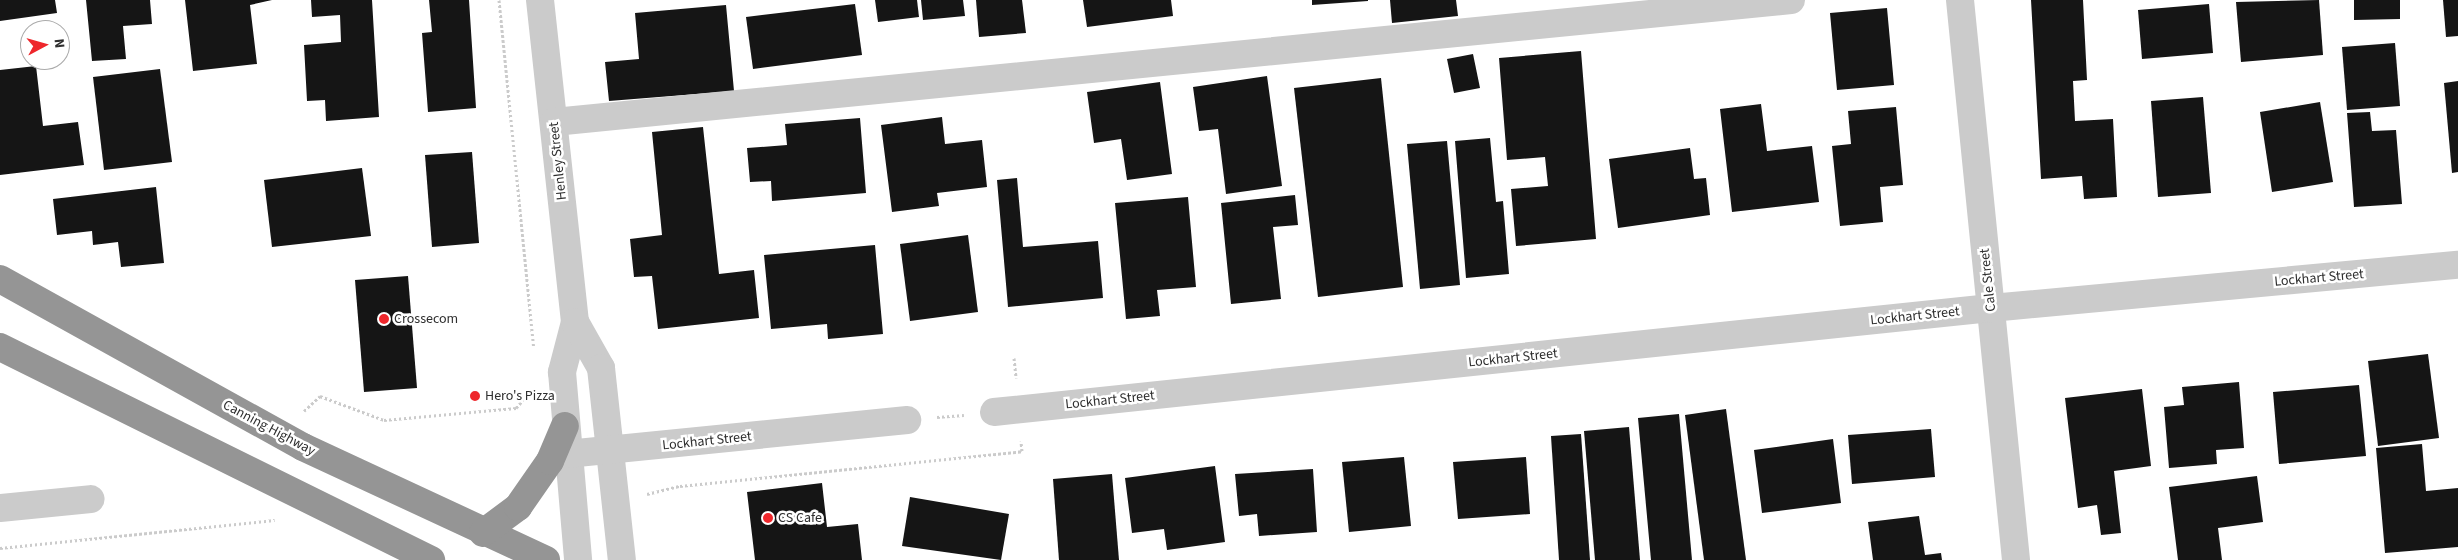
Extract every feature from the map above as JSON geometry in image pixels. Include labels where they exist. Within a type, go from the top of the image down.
[{"type":"highway","name":"Canning Highway","points":[[0,278],[302,447],[483,533],[546,560]]},
{"type":"highway","points":[[0,348],[431,560]]},
{"type":"highway","points":[[483,533],[518,507],[550,461],[565,426]]},
{"type":"street","name":"Henley Street","points":[[540,0],[575,322],[562,372],[565,426],[578,560]]},
{"type":"street","points":[[554,122],[1791,0]]},
{"type":"street","name":"Cale Street","points":[[1960,0],[2016,560]]},
{"type":"street","name":"Lockhart Street","points":[[994,412],[1991,308],[2458,265]]},
{"type":"street","name":"Henley Street","points":[[575,322],[601,368],[622,560]]},
{"type":"street","name":"Lockhart Street","points":[[568,454],[907,420]]},
{"type":"street","points":[[0,508],[91,499]]},
{"type":"path","points":[[499,0],[535,354]]},
{"type":"path","points":[[304,411],[320,396],[384,420],[516,408],[538,384]]},
{"type":"path","points":[[907,420],[994,412]]},
{"type":"path","points":[[0,548],[285,519]]},
{"type":"building","points":[[0,0],[55,0],[57,13],[0,21]]},
{"type":"building","points":[[86,0],[150,0],[152,24],[123,26],[126,59],[92,61]]},
{"type":"building","points":[[185,0],[272,0],[250,5],[257,64],[193,71]]},
{"type":"building","points":[[311,0],[372,0],[379,117],[326,121],[325,100],[307,101],[304,45],[341,42],[340,15],[312,17]]},
{"type":"building","points":[[429,0],[469,0],[476,108],[428,112],[422,33],[432,32]]},
{"type":"building","points":[[875,0],[917,0],[919,17],[878,22]]},
{"type":"building","points":[[921,0],[963,0],[965,16],[923,20]]},
{"type":"building","points":[[976,0],[1022,0],[1026,33],[979,37]]},
{"type":"building","points":[[1083,0],[1171,0],[1173,16],[1087,27]]},
{"type":"building","points":[[1312,0],[1368,0],[1368,1],[1312,5]]},
{"type":"building","points":[[1390,0],[1456,0],[1458,16],[1392,23]]},
{"type":"building","points":[[2031,0],[2083,0],[2087,80],[2073,81],[2075,121],[2113,119],[2117,197],[2084,199],[2082,176],[2041,179]]},
{"type":"building","points":[[2319,0],[2323,55],[2241,62],[2236,2]]},
{"type":"building","points":[[2354,0],[2400,0],[2400,19],[2354,20]]},
{"type":"building","points":[[2443,0],[2458,0],[2458,36],[2446,37]]},
{"type":"building","points":[[855,4],[862,55],[753,69],[746,17]]},
{"type":"building","points":[[2209,4],[2213,53],[2142,59],[2138,10]]},
{"type":"building","points":[[726,5],[734,91],[609,101],[605,62],[639,59],[635,13]]},
{"type":"building","points":[[1887,8],[1894,85],[1837,90],[1830,13]]},
{"type":"building","points":[[2395,43],[2400,106],[2347,110],[2342,47]]},
{"type":"building","points":[[1581,51],[1596,239],[1516,246],[1511,189],[1548,186],[1545,157],[1507,160],[1499,58]]},
{"type":"building","points":[[1473,54],[1480,88],[1454,93],[1447,59]]},
{"type":"building","points":[[20,68],[20,70],[36,70],[43,126],[78,122],[84,165],[0,175],[0,70]]},
{"type":"building","points":[[160,69],[172,162],[104,170],[93,77]]},
{"type":"building","points":[[1267,76],[1282,186],[1226,194],[1218,129],[1199,131],[1193,87]]},
{"type":"building","points":[[1381,78],[1403,287],[1318,297],[1294,88]]},
{"type":"building","points":[[2458,81],[2458,172],[2452,173],[2444,83]]},
{"type":"building","points":[[1160,82],[1172,174],[1127,180],[1121,139],[1094,143],[1087,92]]},
{"type":"building","points":[[2203,97],[2211,193],[2158,197],[2151,101]]},
{"type":"building","points":[[2320,102],[2333,182],[2272,192],[2260,112]]},
{"type":"building","points":[[1761,104],[1767,151],[1812,146],[1819,202],[1732,212],[1720,109]]},
{"type":"building","points":[[1896,107],[1903,185],[1880,187],[1883,222],[1840,226],[1832,146],[1851,144],[1848,111]]},
{"type":"building","points":[[2370,112],[2372,131],[2396,130],[2402,204],[2354,207],[2347,113]]},
{"type":"building","points":[[942,117],[945,144],[982,140],[987,187],[937,193],[939,206],[892,212],[881,125]]},
{"type":"building","points":[[860,118],[866,193],[772,201],[771,181],[750,182],[747,148],[787,145],[785,124]]},
{"type":"building","points":[[703,127],[719,274],[754,270],[759,318],[658,329],[652,276],[634,277],[630,239],[662,235],[652,132]]},
{"type":"building","points":[[1490,138],[1496,202],[1503,201],[1509,274],[1466,278],[1455,141]]},
{"type":"building","points":[[1447,141],[1460,285],[1420,289],[1407,144]]},
{"type":"building","points":[[1690,148],[1694,179],[1706,178],[1710,215],[1618,228],[1609,159]]},
{"type":"building","points":[[472,152],[479,243],[432,247],[425,155]]},
{"type":"building","points":[[362,168],[371,236],[272,247],[264,180]]},
{"type":"building","points":[[1017,178],[1023,247],[1098,241],[1103,298],[1008,307],[997,180]]},
{"type":"building","points":[[156,187],[164,263],[121,267],[118,242],[93,245],[92,231],[57,235],[53,199]]},
{"type":"building","points":[[1295,195],[1298,225],[1273,227],[1281,299],[1231,304],[1221,203]]},
{"type":"building","points":[[1188,197],[1196,287],[1157,290],[1160,316],[1126,319],[1115,203]]},
{"type":"building","points":[[968,235],[978,312],[910,321],[900,244]]},
{"type":"building","points":[[875,245],[883,334],[828,339],[827,324],[771,329],[764,255]]},
{"type":"building","points":[[408,276],[417,388],[364,392],[355,280]]},
{"type":"building","points":[[2428,354],[2439,438],[2378,446],[2368,361]]},
{"type":"building","points":[[2239,382],[2244,448],[2216,450],[2217,464],[2169,468],[2164,407],[2184,405],[2182,387]]},
{"type":"building","points":[[2359,385],[2366,456],[2279,464],[2273,392]]},
{"type":"building","points":[[2142,389],[2151,466],[2114,471],[2121,533],[2101,535],[2097,505],[2078,508],[2065,398]]},
{"type":"building","points":[[1726,409],[1746,560],[1704,560],[1685,415]]},
{"type":"building","points":[[1679,414],[1692,560],[1651,560],[1638,418]]},
{"type":"building","points":[[1629,427],[1640,560],[1595,560],[1584,431]]},
{"type":"building","points":[[1931,429],[1935,477],[1852,484],[1848,435]]},
{"type":"building","points":[[1581,434],[1590,560],[1559,560],[1551,436]]},
{"type":"building","points":[[1833,439],[1841,503],[1762,513],[1754,450]]},
{"type":"building","points":[[2422,444],[2426,491],[2458,488],[2458,547],[2385,553],[2376,448]]},
{"type":"building","points":[[1404,457],[1411,526],[1349,532],[1342,462]]},
{"type":"building","points":[[1526,457],[1530,514],[1458,519],[1453,462]]},
{"type":"building","points":[[1215,466],[1225,542],[1167,550],[1164,529],[1132,533],[1125,478]]},
{"type":"building","points":[[1313,469],[1317,532],[1259,536],[1257,514],[1239,516],[1235,474]]},
{"type":"building","points":[[1112,474],[1119,560],[1059,560],[1053,479]]},
{"type":"building","points":[[2257,476],[2263,522],[2218,528],[2222,560],[2178,560],[2169,487]]},
{"type":"building","points":[[822,483],[827,527],[858,524],[862,560],[755,560],[747,492]]},
{"type":"building","points":[[910,497],[1009,514],[1001,560],[902,546]]},
{"type":"building","points":[[1919,516],[1925,555],[1941,553],[1942,560],[1873,560],[1868,522]]},
{"type":"place","name":"Crossecom","points":[[384,319]]},
{"type":"place","name":"Hero's Pizza","points":[[475,396]]},
{"type":"place","name":"CS Cafe","points":[[768,518]]}]
